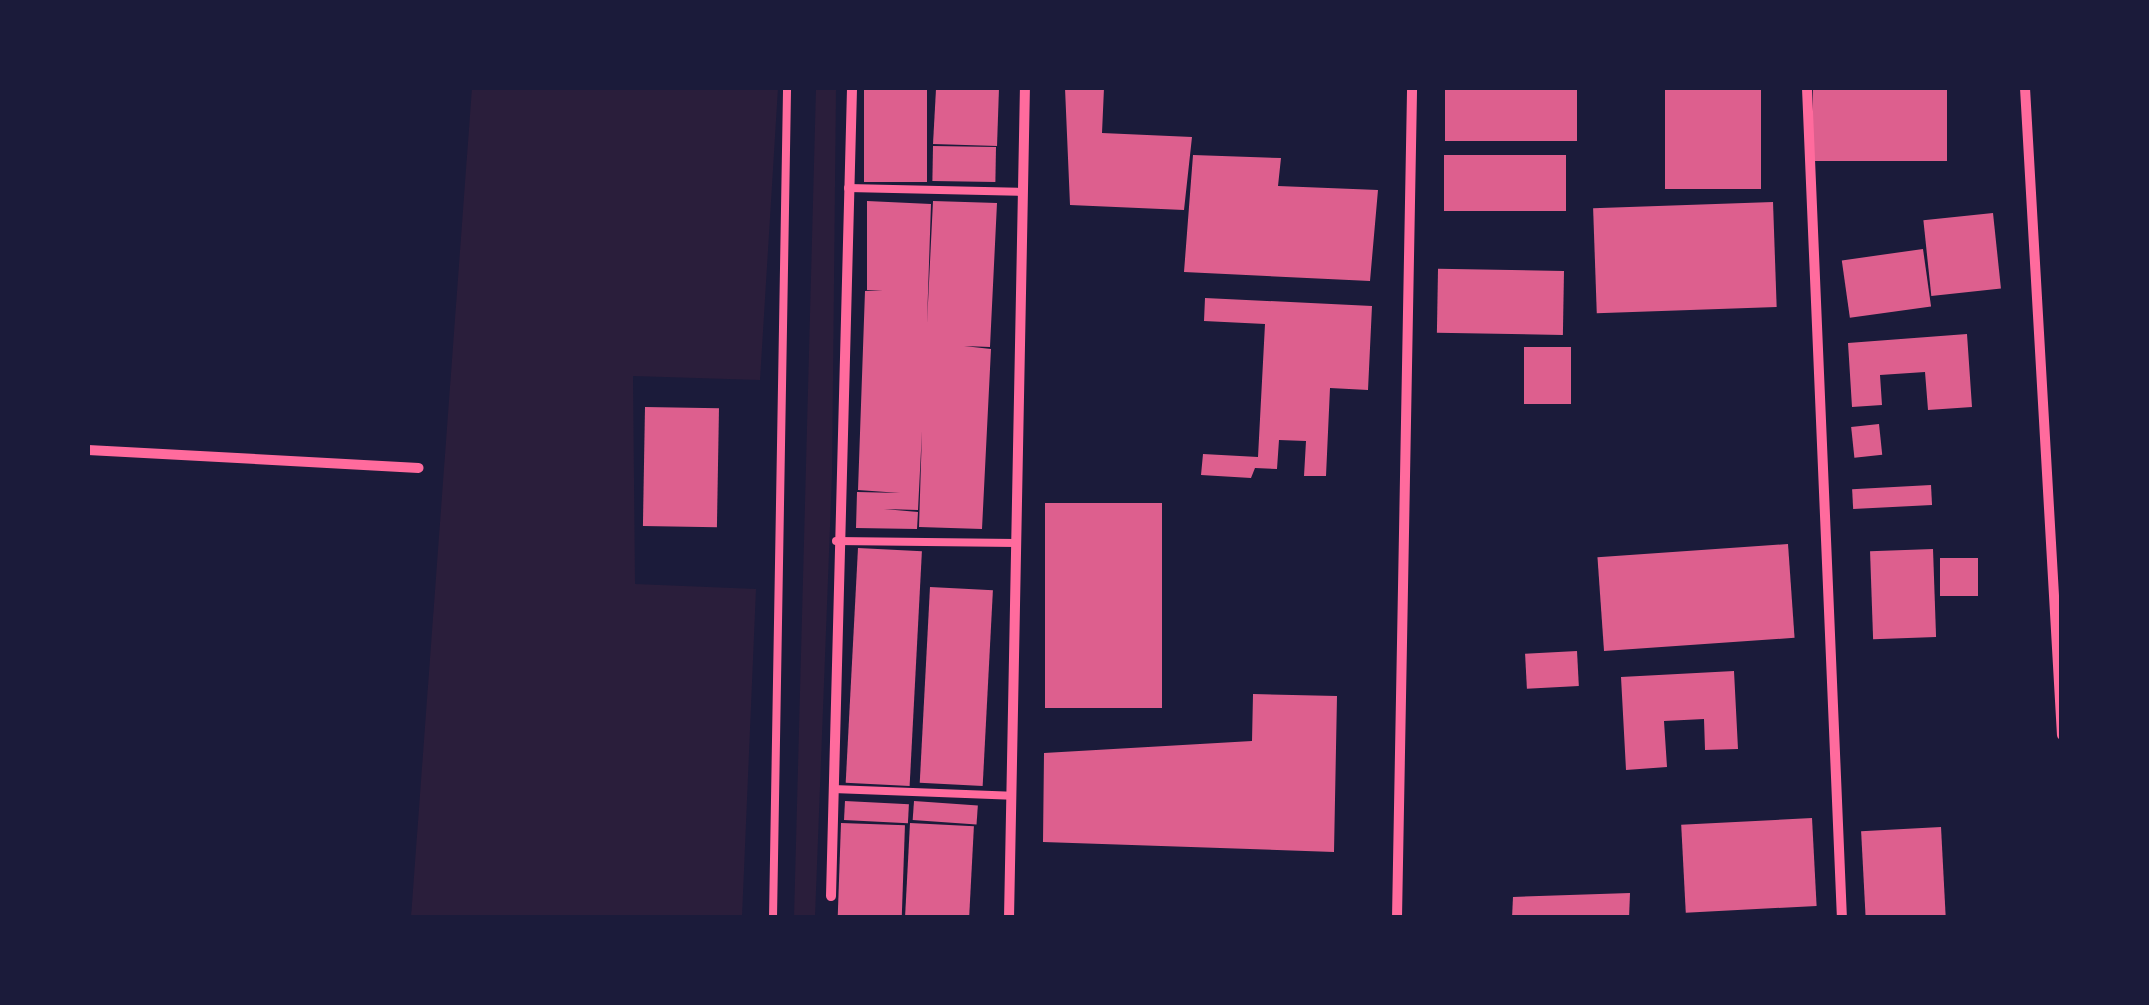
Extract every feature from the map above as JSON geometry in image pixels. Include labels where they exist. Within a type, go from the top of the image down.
[{"type":"street","points":[[832,896],[836,541],[852,88]]},
{"type":"street","points":[[1009,918],[1025,88]]},
{"type":"street","points":[[1397,918],[1412,88]]},
{"type":"street","points":[[1807,88],[1842,918]]},
{"type":"street","points":[[2025,88],[2062,735]]},
{"type":"street","points":[[88,450],[419,468]]},
{"type":"lane","points":[[773,918],[787,88]]},
{"type":"lane","points":[[848,188],[1023,192]]},
{"type":"lane","points":[[836,541],[1016,543]]},
{"type":"lane","points":[[833,789],[1012,796]]},
{"type":"shaded area","points":[[472,88],[778,88],[760,380],[633,376],[635,584],[756,589],[742,917],[411,917]]},
{"type":"shaded area","points":[[816,88],[836,88],[832,475],[815,917],[794,918]]},
{"type":"building","points":[[864,88],[927,88],[927,182],[864,182]]},
{"type":"building","points":[[999,88],[997,146],[933,144],[936,89]]},
{"type":"building","points":[[1065,88],[1104,88],[1102,133],[1192,137],[1184,210],[1070,205]]},
{"type":"building","points":[[1445,88],[1577,88],[1577,141],[1445,141]]},
{"type":"building","points":[[1665,88],[1761,88],[1761,189],[1665,189]]},
{"type":"building","points":[[1813,88],[1947,88],[1947,161],[1813,161]]},
{"type":"building","points":[[933,146],[996,147],[995,182],[932,181]]},
{"type":"building","points":[[1193,155],[1281,158],[1278,186],[1378,190],[1370,281],[1184,272]]},
{"type":"building","points":[[1444,155],[1566,155],[1566,211],[1444,211]]},
{"type":"building","points":[[867,201],[931,204],[927,323],[933,201],[997,203],[990,347],[964,346],[991,349],[982,529],[919,527],[922,431],[918,510],[884,509],[918,512],[917,529],[856,528],[857,492],[900,493],[858,490],[865,291],[883,290],[867,290]]},
{"type":"building","points":[[1773,202],[1777,307],[1597,313],[1593,208]]},
{"type":"building","points":[[1993,213],[2001,289],[1931,296],[1923,220]]},
{"type":"building","points":[[1923,249],[1931,306],[1850,318],[1842,260]]},
{"type":"building","points":[[1438,269],[1564,271],[1563,335],[1437,333]]},
{"type":"building","points":[[1205,298],[1372,306],[1368,390],[1330,388],[1326,476],[1304,476],[1306,441],[1279,440],[1277,469],[1255,468],[1251,478],[1201,475],[1203,454],[1258,457],[1265,324],[1204,321]]},
{"type":"building","points":[[1967,334],[1972,407],[1928,410],[1925,372],[1880,375],[1882,405],[1852,407],[1848,343]]},
{"type":"building","points":[[1524,347],[1571,347],[1571,404],[1524,404]]},
{"type":"building","points":[[645,407],[719,408],[717,527],[643,526]]},
{"type":"building","points":[[1879,424],[1882,455],[1854,458],[1851,427]]},
{"type":"building","points":[[1931,485],[1932,505],[1853,509],[1852,489]]},
{"type":"building","points":[[1045,503],[1162,503],[1162,708],[1045,708]]},
{"type":"building","points":[[1788,544],[1795,638],[1604,651],[1597,557]]},
{"type":"building","points":[[858,548],[922,551],[910,786],[846,783]]},
{"type":"building","points":[[1933,549],[1936,637],[1873,639],[1870,551]]},
{"type":"building","points":[[1940,558],[1978,558],[1978,596],[1940,596]]},
{"type":"building","points":[[930,587],[993,590],[983,786],[920,783]]},
{"type":"building","points":[[1577,651],[1579,686],[1527,689],[1525,654]]},
{"type":"building","points":[[1734,671],[1738,749],[1705,750],[1704,719],[1664,721],[1667,767],[1626,770],[1621,677]]},
{"type":"building","points":[[1253,694],[1337,696],[1334,852],[1043,842],[1044,753],[1252,741]]},
{"type":"building","points":[[845,801],[909,804],[908,823],[844,820]]},
{"type":"building","points":[[914,801],[978,805],[977,824],[913,820]]},
{"type":"building","points":[[1812,818],[1817,906],[1686,913],[1681,825]]},
{"type":"building","points":[[841,823],[905,825],[902,918],[838,918]]},
{"type":"building","points":[[910,823],[974,826],[969,918],[905,918]]},
{"type":"building","points":[[1941,827],[1946,918],[1866,918],[1861,831]]},
{"type":"building","points":[[1630,893],[1629,918],[1512,918],[1513,897]]}]
